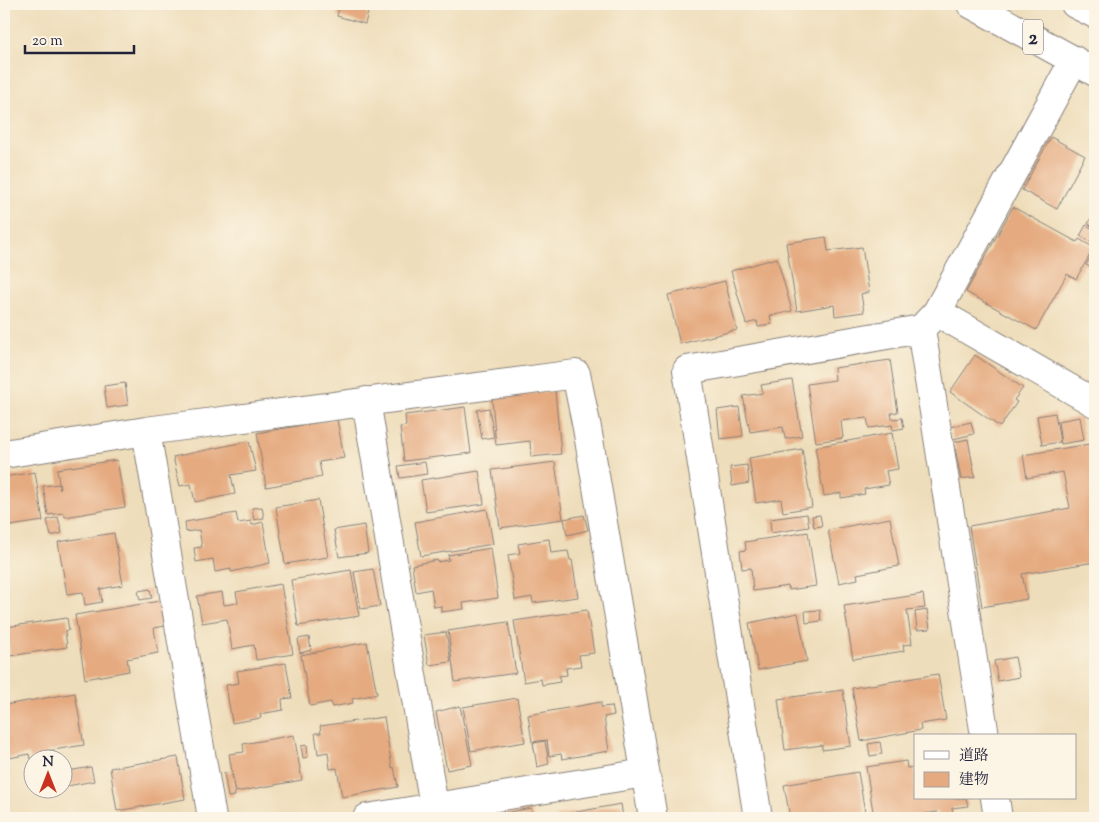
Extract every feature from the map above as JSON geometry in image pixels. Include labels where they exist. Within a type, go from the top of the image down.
[{"type":"main road","name":"2","points":[[971,4],[1085,66]]},
{"type":"main road","points":[[1075,4],[1095,14]]},
{"type":"main road","points":[[985,734],[929,321],[1085,66]]},
{"type":"main road","points":[[758,818],[687,370],[929,321],[1095,403]]},
{"type":"main road","points":[[4,454],[146,431],[576,374],[587,428],[653,818]]},
{"type":"main road","points":[[366,401],[436,813]]},
{"type":"main road","points":[[146,431],[212,818]]},
{"type":"main road","points":[[367,818],[436,813],[645,772]]},
{"type":"main road","points":[[995,800],[998,818]]},
{"type":"building","points":[[340,4],[370,4],[365,24],[337,16]]},
{"type":"building","points":[[1051,137],[1085,156],[1057,209],[1022,190]]},
{"type":"building","points":[[1013,207],[1077,242],[1079,239],[1094,248],[1076,279],[1067,274],[1036,330],[966,292]]},
{"type":"building","points":[[1095,211],[1095,228],[1088,224]]},
{"type":"building","points":[[1086,225],[1095,230],[1095,244],[1080,236]]},
{"type":"building","points":[[826,237],[828,251],[862,247],[869,292],[861,294],[864,312],[835,316],[834,305],[797,311],[786,243]]},
{"type":"building","points":[[1095,252],[1095,270],[1086,265]]},
{"type":"building","points":[[777,258],[792,311],[770,316],[772,324],[758,327],[757,321],[746,324],[731,271]]},
{"type":"building","points":[[725,281],[737,330],[680,344],[668,295]]},
{"type":"building","points":[[975,355],[1023,388],[1014,400],[1017,402],[1000,427],[950,392]]},
{"type":"building","points":[[890,360],[898,412],[891,413],[892,419],[902,418],[904,428],[893,430],[892,425],[869,428],[867,418],[841,421],[843,438],[816,442],[807,384],[835,380],[834,368]]},
{"type":"building","points":[[792,380],[802,436],[785,439],[783,427],[750,432],[743,396],[763,393],[761,385]]},
{"type":"building","points":[[125,383],[128,405],[107,408],[104,386]]},
{"type":"building","points":[[555,391],[561,454],[531,457],[530,441],[496,445],[492,399],[498,398],[498,396]]},
{"type":"building","points":[[465,407],[471,453],[404,461],[400,427],[406,426],[405,415]]},
{"type":"building","points":[[739,407],[743,436],[720,439],[717,410]]},
{"type":"building","points":[[489,408],[494,437],[482,439],[477,410]]},
{"type":"building","points":[[1055,413],[1060,442],[1042,445],[1037,416]]},
{"type":"building","points":[[1080,417],[1084,440],[1061,444],[1058,421]]},
{"type":"building","points":[[337,419],[344,458],[319,462],[322,477],[266,487],[257,433]]},
{"type":"building","points":[[971,422],[974,434],[953,439],[950,427]]},
{"type":"building","points":[[892,433],[898,469],[886,471],[889,485],[864,489],[865,494],[841,498],[841,493],[824,496],[815,447]]},
{"type":"building","points":[[968,439],[975,477],[961,479],[954,442]]},
{"type":"building","points":[[249,441],[256,471],[231,475],[235,494],[195,502],[191,484],[180,486],[173,457]]},
{"type":"building","points":[[1095,443],[1095,562],[1022,574],[1027,599],[982,607],[969,526],[1070,508],[1063,472],[1027,478],[1023,455]]},
{"type":"building","points":[[802,449],[812,507],[783,512],[781,499],[756,503],[749,458]]},
{"type":"building","points":[[117,460],[125,507],[65,517],[64,513],[48,515],[43,486],[59,484],[60,490],[57,469]]},
{"type":"building","points":[[425,462],[427,474],[400,478],[398,466]]},
{"type":"building","points":[[555,462],[563,519],[500,528],[492,470]]},
{"type":"building","points":[[747,465],[749,483],[732,486],[730,467]]},
{"type":"building","points":[[479,471],[484,504],[426,512],[421,480]]},
{"type":"building","points":[[35,472],[43,521],[4,527],[4,477]]},
{"type":"building","points":[[318,500],[328,557],[285,564],[276,507]]},
{"type":"building","points":[[262,507],[264,518],[254,520],[252,508]]},
{"type":"building","points":[[487,509],[493,544],[421,556],[415,522]]},
{"type":"building","points":[[236,513],[238,523],[251,521],[252,525],[263,522],[270,563],[231,572],[231,569],[215,572],[213,559],[196,562],[194,548],[202,547],[199,530],[186,532],[185,522]]},
{"type":"building","points":[[807,514],[809,527],[771,533],[770,519]]},
{"type":"building","points":[[584,515],[588,530],[567,535],[564,519]]},
{"type":"building","points":[[820,515],[822,526],[814,527],[812,516]]},
{"type":"building","points":[[58,517],[62,533],[51,536],[47,520]]},
{"type":"building","points":[[890,518],[899,566],[857,574],[858,579],[839,583],[828,530]]},
{"type":"building","points":[[364,525],[368,553],[339,557],[334,530]]},
{"type":"building","points":[[808,532],[816,586],[789,590],[788,586],[753,591],[751,568],[742,569],[740,551],[746,550],[745,542]]},
{"type":"building","points":[[114,533],[123,585],[100,589],[102,602],[85,605],[83,592],[67,594],[58,542]]},
{"type":"building","points":[[549,539],[551,553],[568,551],[570,560],[572,560],[578,597],[533,603],[532,597],[515,600],[508,555],[520,553],[518,544]]},
{"type":"building","points":[[491,548],[498,598],[463,603],[464,609],[441,612],[441,606],[434,607],[431,589],[416,592],[412,565],[437,560],[438,562],[449,560],[448,555]]},
{"type":"building","points":[[373,569],[380,606],[361,609],[354,572]]},
{"type":"building","points":[[351,570],[359,616],[298,626],[291,580]]},
{"type":"building","points":[[281,584],[293,654],[256,660],[254,645],[232,649],[227,619],[202,623],[197,596],[222,592],[224,605],[238,603],[236,592]]},
{"type":"building","points":[[150,589],[152,598],[140,600],[138,591]]},
{"type":"building","points":[[923,594],[925,608],[907,610],[912,644],[903,645],[904,651],[853,659],[844,606]]},
{"type":"building","points":[[160,601],[165,626],[154,628],[158,653],[127,659],[129,671],[85,679],[75,615]]},
{"type":"building","points":[[587,610],[594,653],[579,655],[581,666],[566,668],[567,675],[559,676],[560,682],[542,685],[541,679],[524,682],[514,621]]},
{"type":"building","points":[[820,610],[821,621],[806,623],[805,611]]},
{"type":"building","points":[[927,610],[930,629],[917,630],[915,612]]},
{"type":"building","points":[[798,613],[807,661],[758,670],[749,623]]},
{"type":"building","points":[[67,618],[69,630],[65,631],[67,647],[10,656],[6,627]]},
{"type":"building","points":[[508,622],[516,673],[455,682],[448,631]]},
{"type":"building","points":[[446,632],[451,662],[429,665],[424,635]]},
{"type":"building","points":[[309,637],[311,650],[300,653],[298,639]]},
{"type":"building","points":[[367,642],[377,694],[352,699],[353,703],[332,707],[331,702],[310,706],[301,655]]},
{"type":"building","points":[[1015,657],[1019,677],[998,681],[994,661]]},
{"type":"building","points":[[286,663],[292,698],[282,699],[283,710],[260,714],[261,718],[232,723],[226,685],[239,683],[237,671]]},
{"type":"building","points":[[938,674],[946,720],[920,724],[921,730],[861,741],[852,688]]},
{"type":"building","points":[[843,690],[851,746],[822,750],[822,745],[785,750],[778,699]]},
{"type":"building","points":[[75,693],[84,745],[53,750],[22,750],[22,755],[4,759],[4,705]]},
{"type":"building","points":[[517,698],[525,742],[471,751],[463,707]]},
{"type":"building","points":[[601,702],[601,707],[612,706],[614,715],[604,717],[609,751],[562,759],[561,754],[549,756],[547,740],[532,742],[528,715]]},
{"type":"building","points":[[460,706],[472,765],[447,770],[436,712]]},
{"type":"building","points":[[384,717],[392,768],[394,767],[398,787],[342,797],[337,768],[330,769],[328,752],[318,754],[315,733],[321,733],[320,726]]},
{"type":"building","points":[[294,735],[302,780],[236,792],[232,774],[235,796],[228,797],[224,773],[232,772],[229,754],[244,752],[243,744]]},
{"type":"building","points":[[545,741],[549,764],[537,767],[533,743]]},
{"type":"building","points":[[880,742],[882,754],[870,756],[868,744]]},
{"type":"building","points":[[307,745],[308,757],[303,758],[301,746]]},
{"type":"building","points":[[178,757],[185,799],[117,811],[110,768]]},
{"type":"building","points":[[906,761],[907,768],[914,767],[914,800],[966,800],[968,806],[952,808],[953,814],[938,817],[937,812],[923,814],[924,818],[874,818],[866,767]]},
{"type":"building","points":[[91,767],[94,781],[72,785],[72,770]]},
{"type":"building","points":[[858,772],[866,818],[790,818],[784,785]]},
{"type":"building","points":[[621,804],[623,818],[554,818],[554,816]]},
{"type":"building","points":[[531,808],[533,818],[484,818],[484,817]]}]
